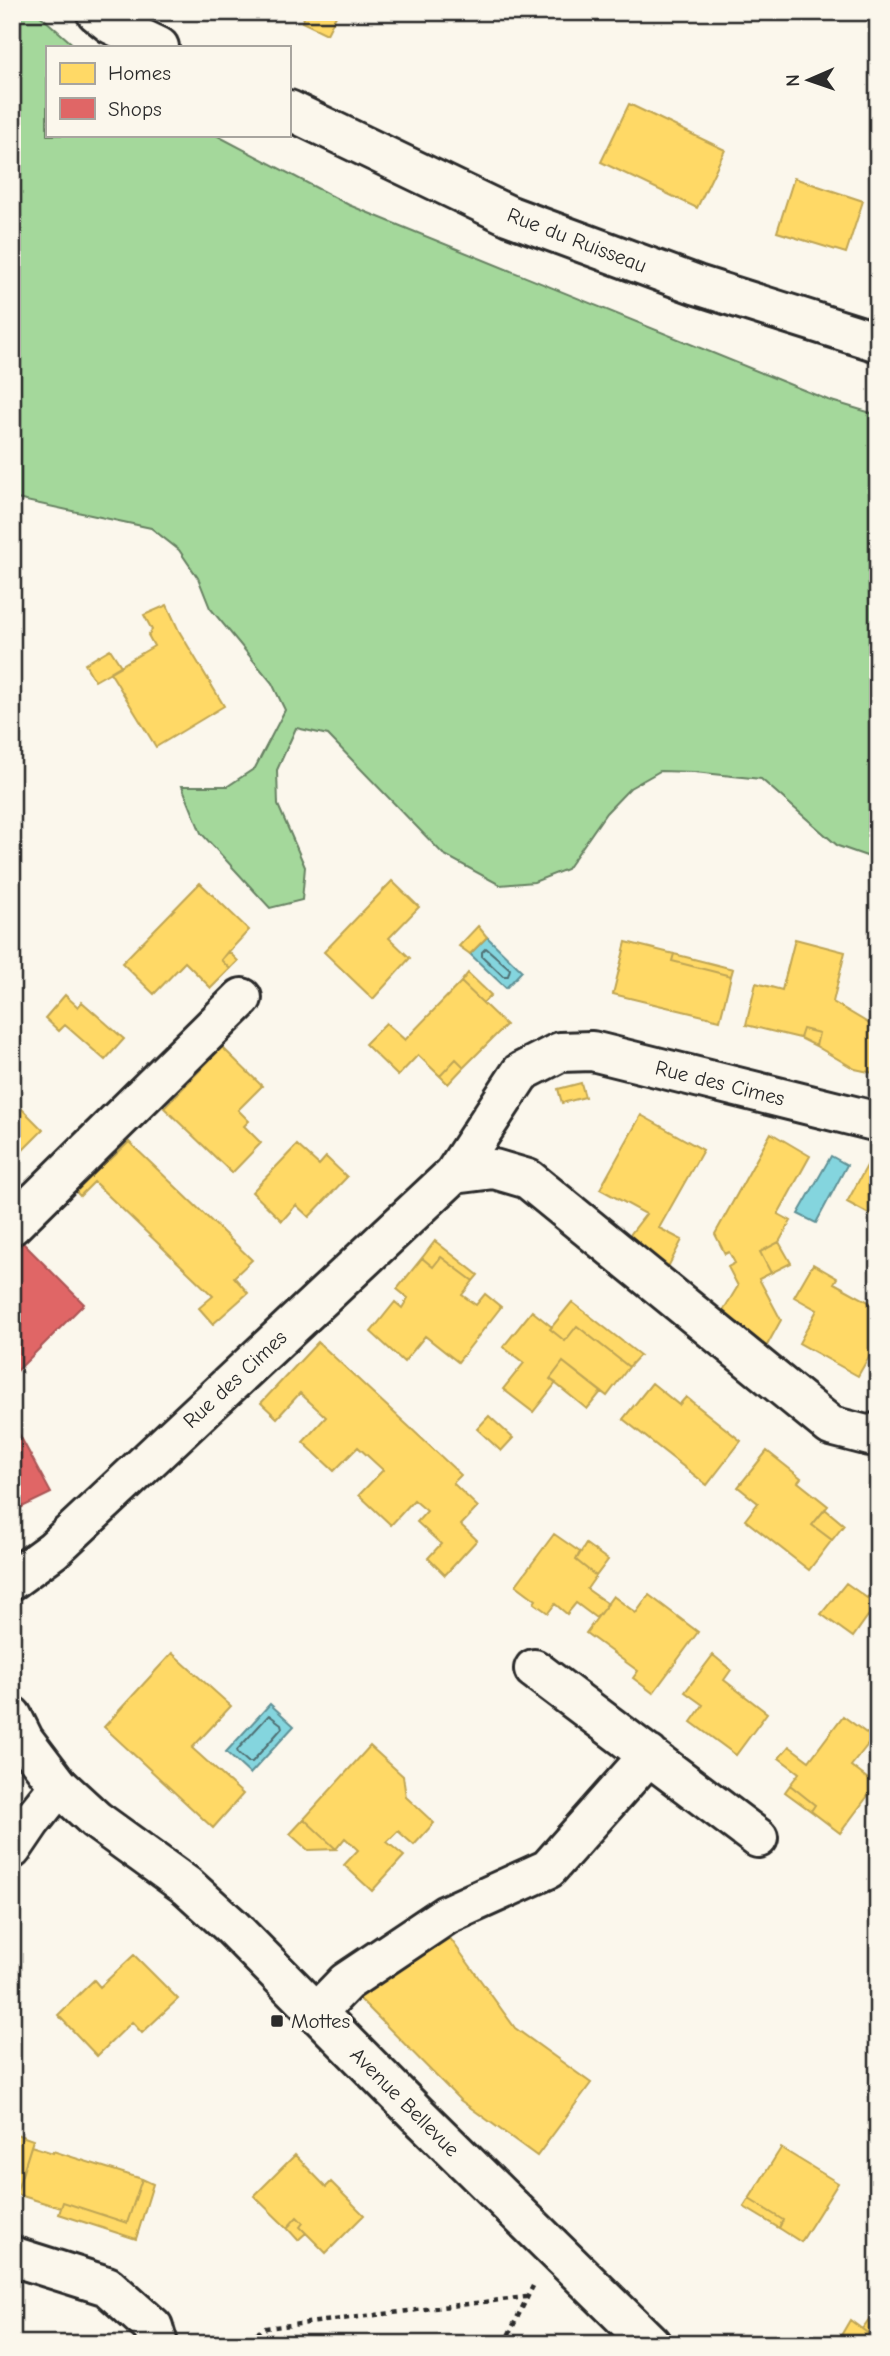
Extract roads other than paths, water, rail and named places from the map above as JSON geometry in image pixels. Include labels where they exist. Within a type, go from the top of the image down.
[{"type":"street","points":[[96,12],[111,24],[157,46]]},
{"type":"street","name":"Rue du Ruisseau","points":[[290,110],[510,216],[697,285],[878,342]]},
{"type":"street","points":[[12,1225],[242,998]]},
{"type":"street","name":"Rue des Cimes","points":[[12,1580],[53,1550],[454,1174],[521,1072],[560,1052],[592,1051],[878,1122]]},
{"type":"street","points":[[454,1174],[494,1169],[528,1179],[831,1426],[870,1436],[878,1433]]},
{"type":"street","points":[[534,1669],[758,1838]]},
{"type":"street","name":"Avenue Bellevue","points":[[12,1716],[24,1740],[59,1786],[96,1820],[187,1886],[230,1925],[651,2344]]},
{"type":"street","points":[[316,2013],[346,1982],[446,1914],[548,1869],[649,1755]]},
{"type":"street","points":[[12,1849],[59,1786]]},
{"type":"street","points":[[12,2256],[107,2286],[153,2327],[158,2344]]},
{"type":"water","points":[[487,937],[522,971],[506,988],[470,954]]},
{"type":"water","points":[[831,1156],[847,1165],[816,1223],[798,1214]]},
{"type":"water","points":[[270,1704],[294,1726],[250,1774],[226,1752]]},
{"type":"place","name":"Mottes","points":[[277,2021]]}]
